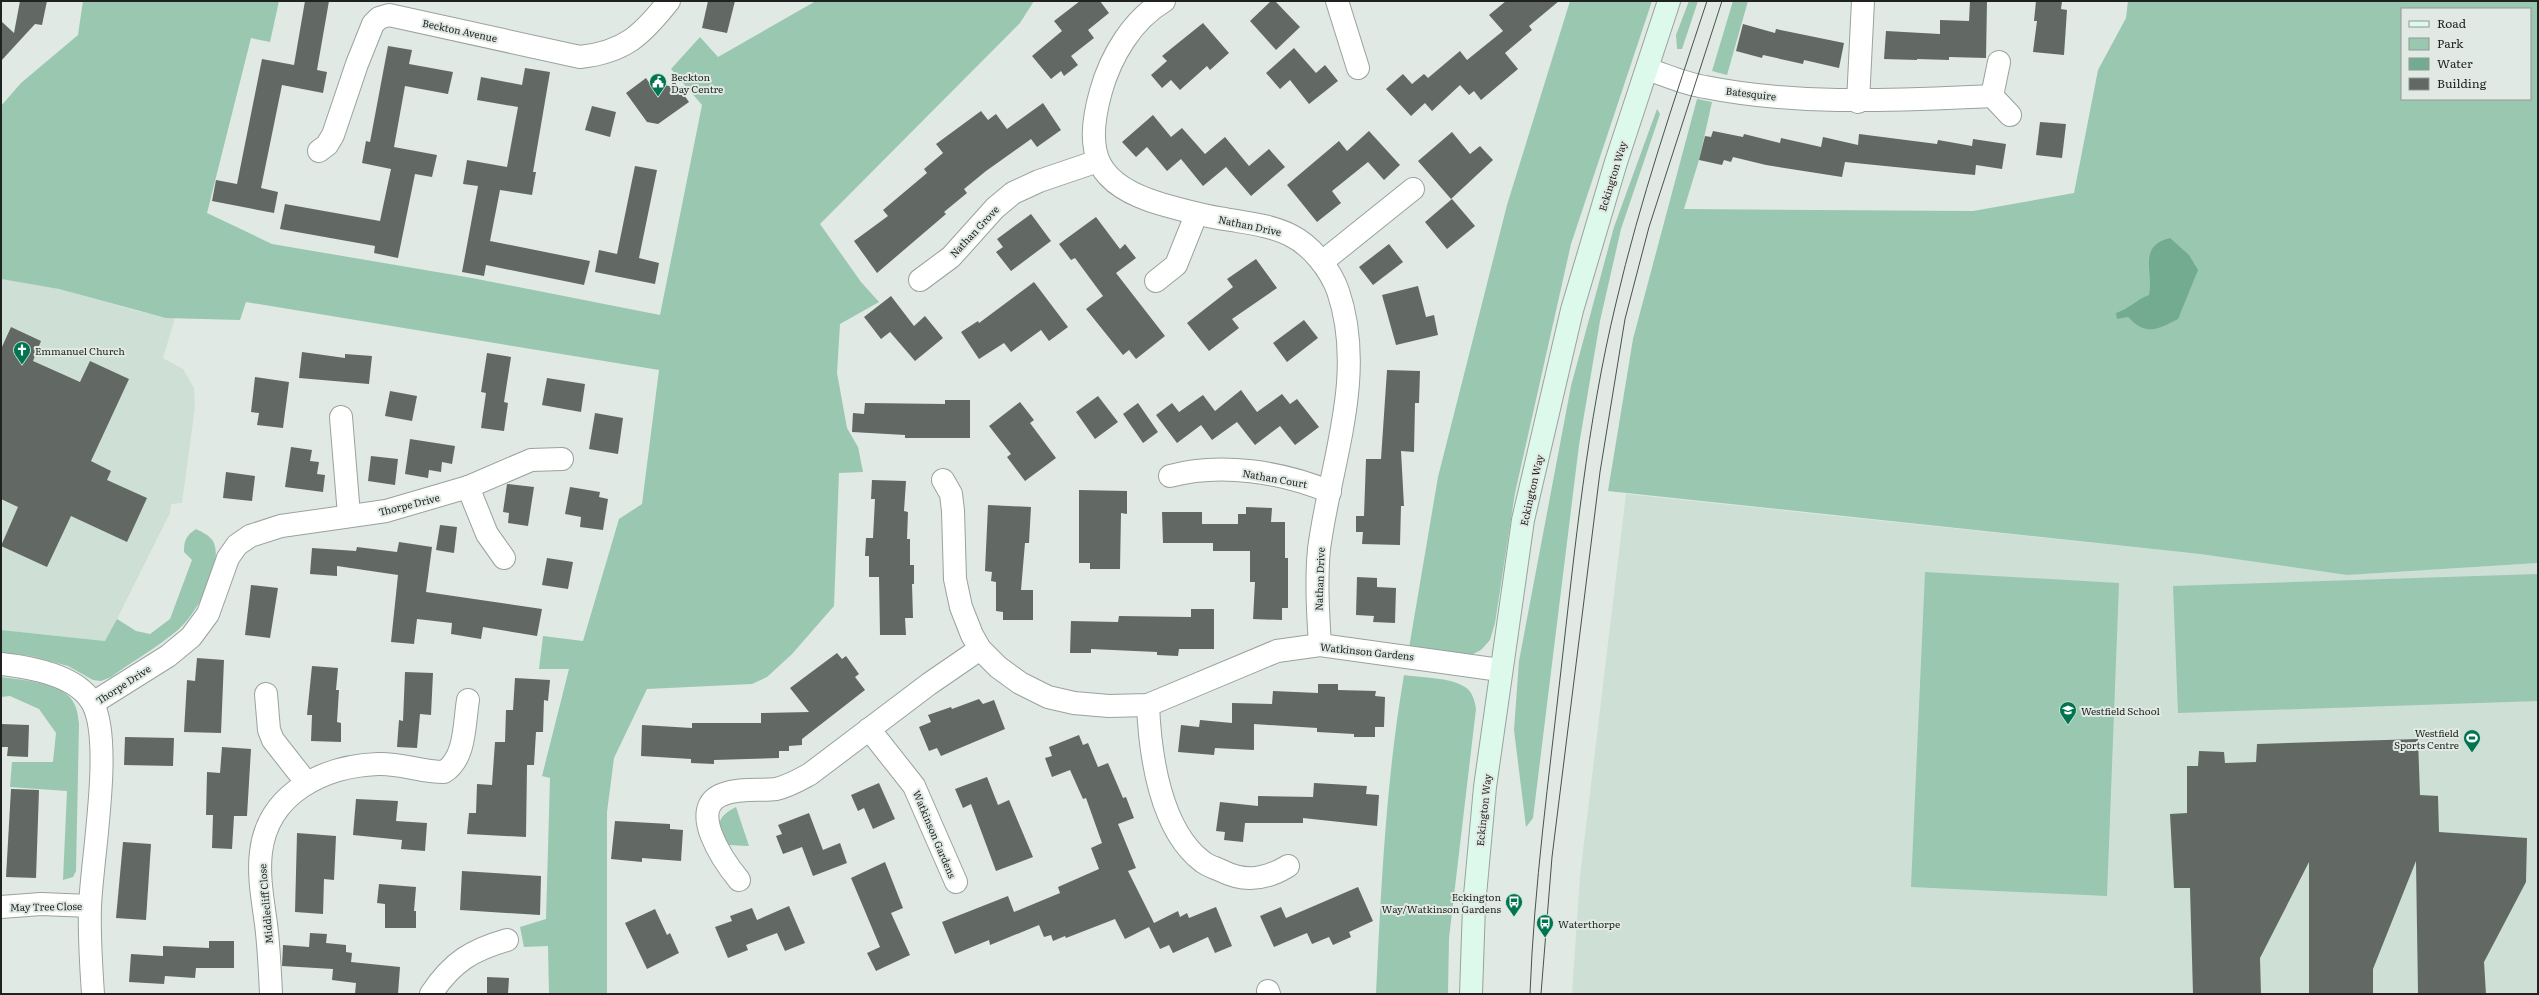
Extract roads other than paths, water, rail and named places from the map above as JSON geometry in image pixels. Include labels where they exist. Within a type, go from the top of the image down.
[{"type":"main road","name":"Eckington Way","points":[[1471,994],[1475,890],[1485,787],[1500,670],[1523,520],[1572,310],[1616,162],[1669,1]]},
{"type":"street","name":"Beckton Avenue","points":[[319,151],[327,145],[333,135],[357,64],[373,24],[379,18],[389,15],[580,56],[600,54],[632,41],[652,22],[669,1]]},
{"type":"street","name":"Nathan Drive","points":[[1164,1],[1137,24],[1119,47],[1106,73],[1098,103],[1095,126],[1094,145],[1098,161],[1107,176],[1120,188],[1139,197],[1196,214],[1276,229],[1292,236],[1322,262],[1337,289],[1346,319],[1348,353],[1347,394],[1319,550],[1320,645]]},
{"type":"street","points":[[1337,1],[1358,68]]},
{"type":"street","points":[[1858,102],[1863,1]]},
{"type":"street","points":[[1999,62],[1992,96],[2010,115]]},
{"type":"street","name":"Batesquire","points":[[1647,69],[1715,89],[1758,95],[1858,102],[1992,96]]},
{"type":"street","name":"Nathan Grove","points":[[920,280],[951,256],[995,208],[1013,193],[1039,181],[1098,161]]},
{"type":"street","points":[[1322,262],[1413,189]]},
{"type":"street","points":[[1156,281],[1176,264],[1196,214]]},
{"type":"street","points":[[341,417],[348,515]]},
{"type":"street","name":"Thorpe Drive","points":[[93,994],[90,906],[101,773],[99,725],[92,703],[168,656],[191,637],[208,614],[228,558],[237,545],[250,536],[281,526],[348,515],[386,511],[468,487],[531,460],[562,459]]},
{"type":"street","name":"Nathan Court","points":[[1170,476],[1188,470],[1252,472],[1315,485],[1330,492]]},
{"type":"street","name":"Watkinson Gardens","points":[[943,480],[951,494],[955,579],[961,607],[980,649],[998,667],[1020,683],[1048,697],[1074,703],[1109,706],[1148,705],[1277,651],[1320,645],[1500,670]]},
{"type":"street","points":[[468,487],[487,534],[504,558]]},
{"type":"street","points":[[739,880],[714,844],[707,817],[712,802],[724,794],[776,789],[792,784],[810,774],[929,684],[980,649]]},
{"type":"street","points":[[1,664],[50,674],[76,686],[92,703]]},
{"type":"street","points":[[266,694],[268,730],[273,740],[306,782]]},
{"type":"street","name":"Middlecliff Close","points":[[271,994],[261,881],[261,852],[266,830],[276,810],[290,794],[306,782],[350,768],[378,764],[444,772],[452,767],[459,757],[468,700]]},
{"type":"street","points":[[1148,705],[1149,741],[1156,776],[1170,818],[1184,843],[1203,862],[1228,874],[1250,878],[1272,876],[1288,866]]},
{"type":"street","name":"Watkinson Gardens","points":[[869,730],[914,786],[956,882]]},
{"type":"street","name":"May Tree Close","points":[[1,906],[41,904],[90,906]]},
{"type":"street","points":[[431,994],[461,960],[481,947],[507,940]]},
{"type":"water","points":[[2170,238],[2189,255],[2198,270],[2178,319],[2158,328],[2146,329],[2134,323],[2128,317],[2117,319],[2116,313],[2149,295],[2150,253],[2160,242]]},
{"type":"tram line","points":[[1530,994],[1538,872],[1577,532],[1597,394],[1625,265],[1658,151],[1707,1]]},
{"type":"tram line","points":[[1541,994],[1552,857],[1600,472],[1625,319],[1649,227],[1722,1]]},
{"type":"place","name":"Beckton Day Centre","points":[[658,97]]},
{"type":"place","name":"Emmanuel Church","points":[[22,365]]},
{"type":"place","name":"Westfield School","points":[[2068,725]]},
{"type":"place","name":"Westfield Sports Centre","points":[[2472,753]]},
{"type":"place","name":"Eckington Way/Watkinson Gardens","points":[[1514,917]]},
{"type":"place","name":"Waterthorpe","points":[[1545,938]]}]
